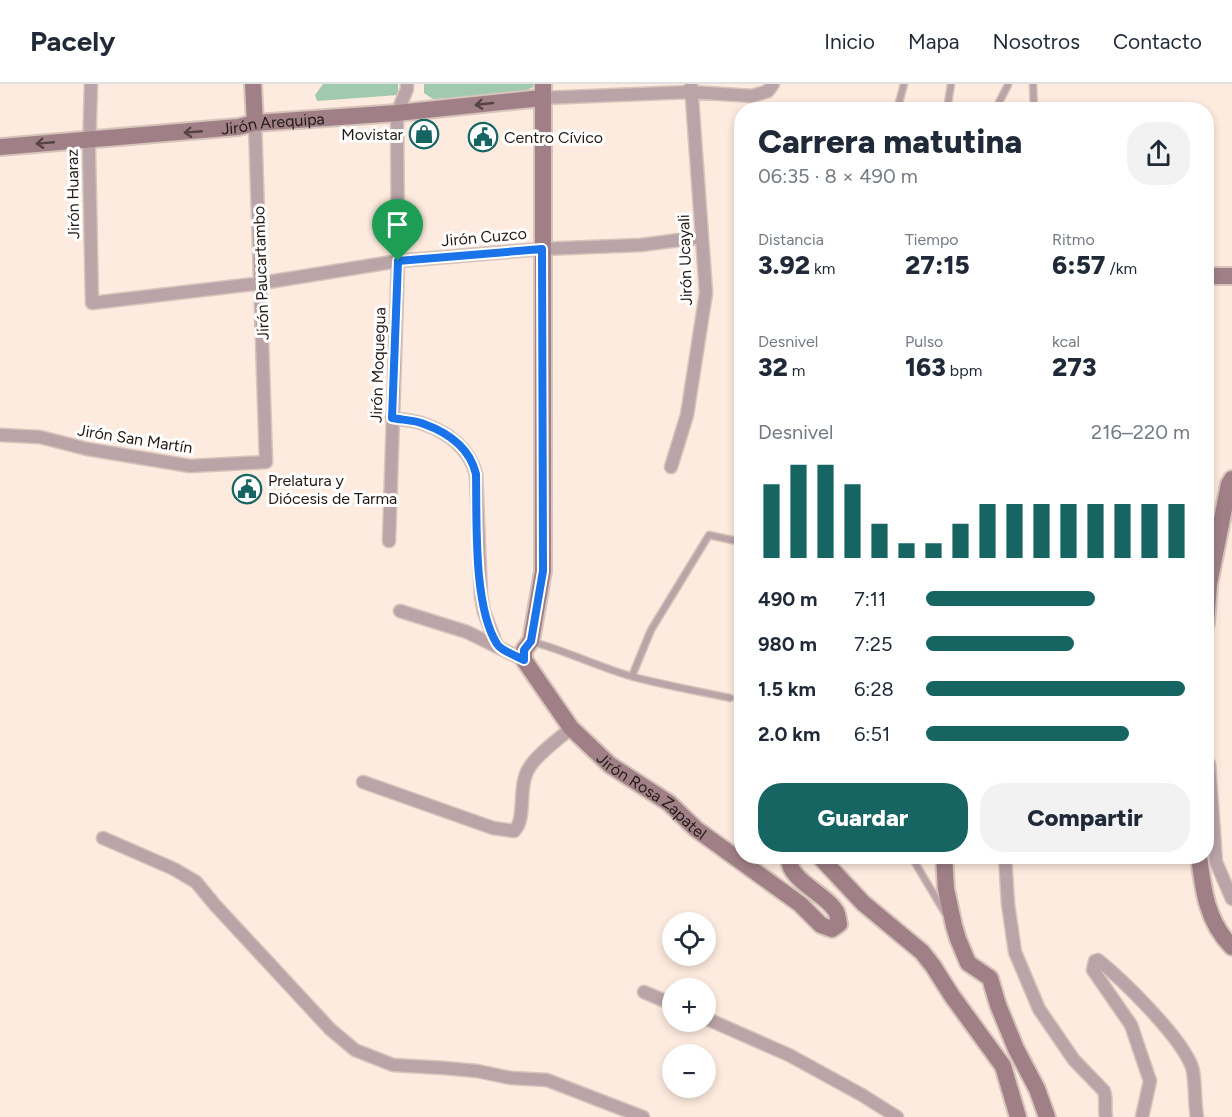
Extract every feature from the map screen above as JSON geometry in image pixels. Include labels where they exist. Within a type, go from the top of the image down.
[{"type":"street","name":"Jirón Huaraz","points":[[91,84],[89,140],[92,303]]},
{"type":"street","name":"Jirón Paucartambo","points":[[253,84],[266,462]]},
{"type":"street","name":"Jirón Moquegua","points":[[389,541],[398,261],[397,112],[407,84]]},
{"type":"street","name":"Jirón Arequipa","points":[[0,147],[226,129],[255,123],[397,112],[543,91],[691,88],[752,96],[771,87]]},
{"type":"street","name":"Jirón Ucayali","points":[[671,467],[687,415],[706,293],[691,88]]},
{"type":"street","points":[[524,660],[524,650],[531,641],[543,571],[543,91]]},
{"type":"street","name":"Jirón Cuzco","points":[[92,303],[261,284],[398,261],[542,249],[641,245],[702,237]]},
{"type":"street","points":[[1214,276],[1232,276]]},
{"type":"street","points":[[392,418],[424,423],[451,438],[466,450],[472,461],[476,474],[481,596],[484,612],[497,646]]},
{"type":"street","name":"Jirón San Martín","points":[[0,435],[40,437],[87,449],[190,466],[266,462]]},
{"type":"street","points":[[1214,559],[1229,484],[1232,479]]},
{"type":"street","name":"Jirón Rosa Zapatel","points":[[400,611],[467,632],[524,660],[571,728],[610,765],[669,802],[696,829],[734,856]]},
{"type":"street","points":[[363,782],[493,828],[514,831],[519,827],[522,791],[530,766],[571,728]]},
{"type":"street","points":[[1214,834],[1216,862],[1232,899]]},
{"type":"street","points":[[103,838],[174,869],[196,882],[330,1029],[355,1050],[393,1065],[477,1071],[511,1078],[547,1080],[643,1117]]},
{"type":"street","name":"Jirón Rosa Zapatel","points":[[745,864],[800,904],[821,925],[832,929],[839,924],[836,911],[822,896],[791,872],[789,864]]},
{"type":"street","points":[[826,864],[862,903],[921,952],[933,966],[1003,1066],[1018,1117]]},
{"type":"street","points":[[944,864],[946,889],[954,926],[968,963],[990,978],[998,1005],[1037,1089],[1047,1117]]},
{"type":"street","points":[[1006,864],[1008,904],[1015,952],[1039,1009],[1074,1060],[1104,1091],[1106,1117]]},
{"type":"street","points":[[1200,864],[1203,890],[1210,913],[1216,927],[1232,947]]},
{"type":"street","points":[[1143,1117],[1150,1081],[1131,1025],[1093,970],[1095,961],[1098,960],[1168,1030],[1184,1052],[1192,1067],[1197,1117]]},
{"type":"street","points":[[644,992],[662,1000]]},
{"type":"street","points":[[716,1023],[789,1055],[897,1117]]},
{"type":"lane","points":[[899,102],[904,84]]},
{"type":"lane","points":[[948,102],[951,84]]},
{"type":"lane","points":[[1033,84],[1034,102]]},
{"type":"lane","points":[[999,102],[1008,85]]},
{"type":"lane","points":[[632,676],[651,630],[709,535],[734,540]]},
{"type":"lane","points":[[531,641],[632,676],[730,698]]},
{"type":"lane","points":[[916,864],[954,926]]},
{"type":"green space","points":[[323,84],[398,84],[398,95],[317,101],[315,95]]},
{"type":"green space","points":[[424,84],[533,84],[533,87],[519,94],[433,99],[424,93]]},
{"type":"place","name":"Movistar","points":[[424,134]]},
{"type":"place","name":"Centro Cívico","points":[[483,137]]},
{"type":"place","name":"Prelatura y Diócesis de Tarma","points":[[247,489]]},
{"type":"route","points":[[542,249],[543,571],[531,641],[524,650],[524,660],[497,646],[484,612],[481,596],[476,474],[466,450],[451,438],[424,423],[392,418],[398,261],[542,249]]}]
